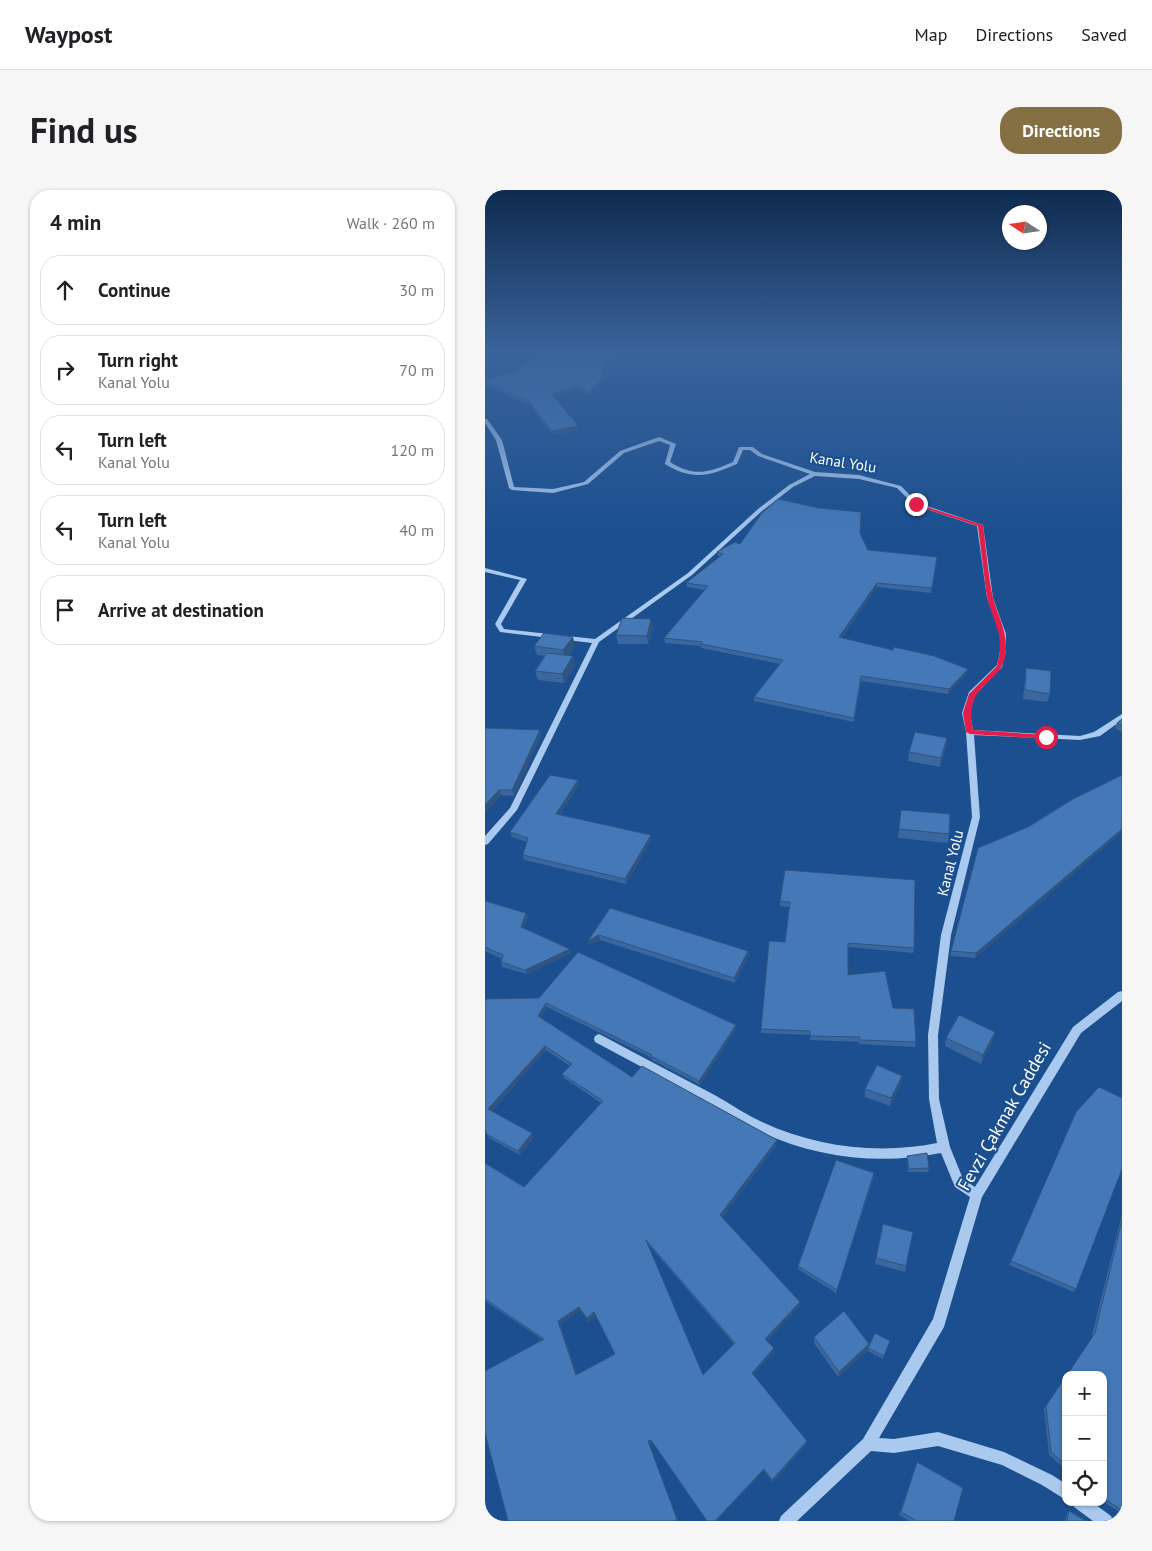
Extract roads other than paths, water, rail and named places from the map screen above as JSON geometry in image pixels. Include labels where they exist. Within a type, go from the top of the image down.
[{"type":"street","name":"Kanal Yolu","points":[[485,420],[499,440],[512,488],[553,492],[586,483],[622,452],[659,439],[673,444],[667,463],[681,472],[709,474],[735,463],[741,448],[751,448],[760,455],[814,474],[859,477],[899,487],[916,504],[980,525],[990,598],[1003,634],[1003,651],[1000,666],[972,694],[967,713],[976,817],[946,935],[933,1035],[933,1099],[943,1147],[959,1183],[977,1195]]},
{"type":"street","points":[[485,842],[513,810],[596,641],[642,606],[690,574],[759,510],[791,486],[814,474]]},
{"type":"street","points":[[485,570],[524,579],[498,624],[502,631],[596,641]]},
{"type":"street","points":[[970,732],[1080,738],[1097,734],[1122,716]]},
{"type":"street","name":"Fevzi Çakmak Caddesi","points":[[786,1521],[868,1444],[939,1322],[977,1195],[1077,1030],[1122,995]]},
{"type":"street","points":[[599,1039],[744,1118],[784,1136],[846,1152],[866,1155],[906,1154],[943,1147]]},
{"type":"street","points":[[868,1444],[894,1446],[938,1439],[1004,1458],[1047,1480],[1062,1490]]},
{"type":"street","points":[[1085,1506],[1106,1521]]}]
